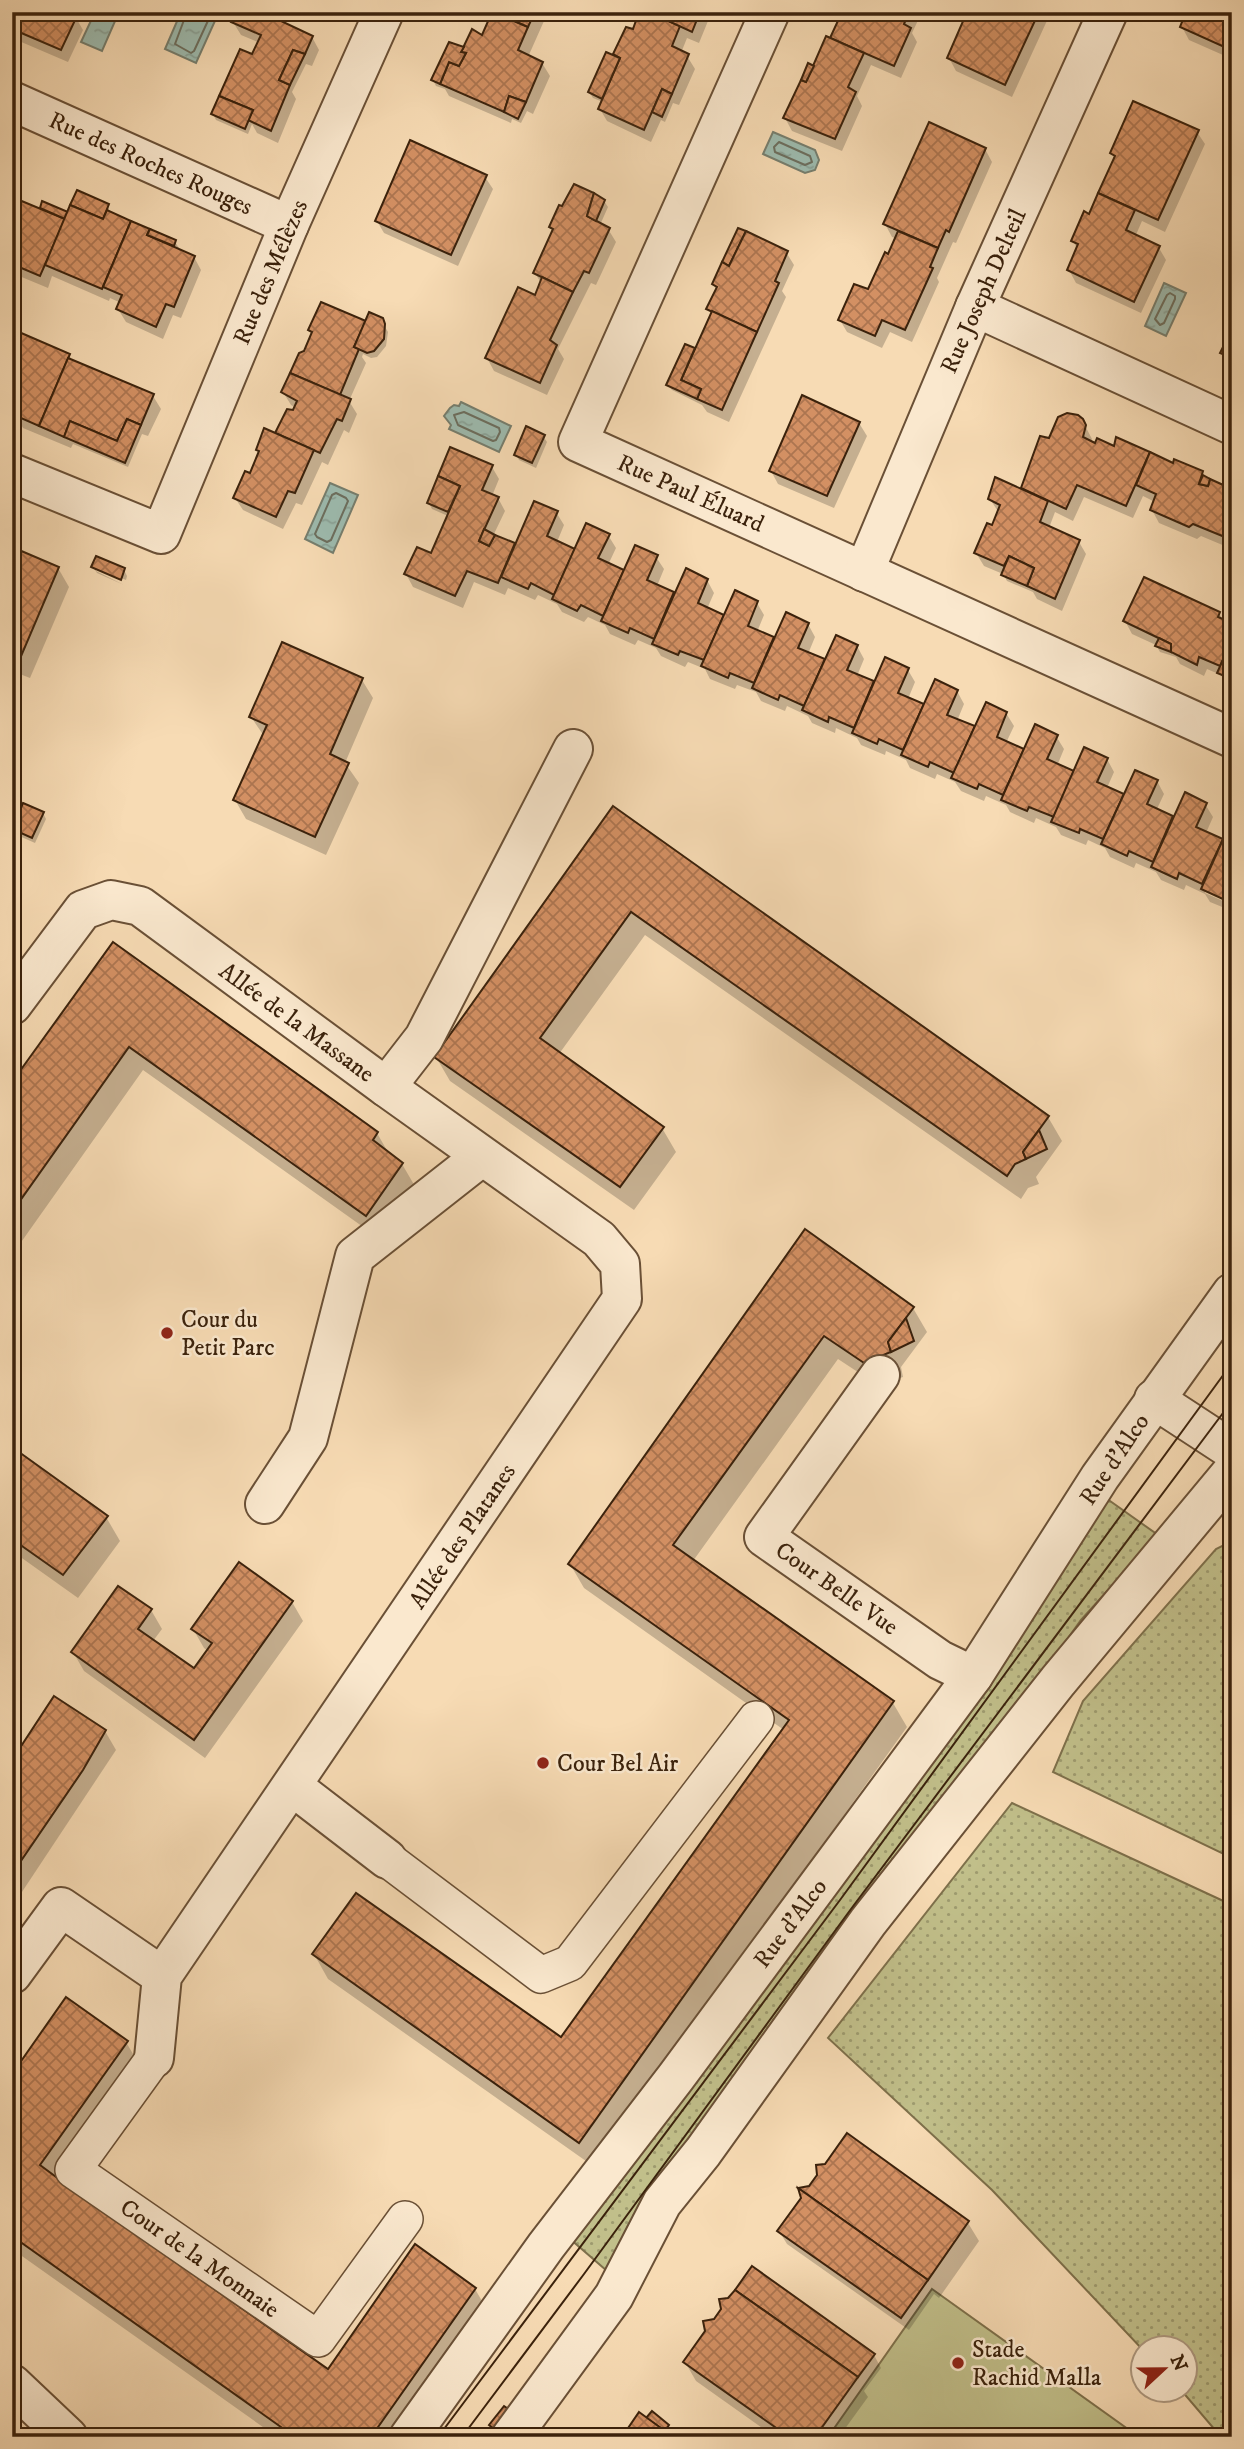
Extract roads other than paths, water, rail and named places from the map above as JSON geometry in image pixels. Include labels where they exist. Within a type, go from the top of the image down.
[{"type":"street","name":"Rue des Mélèzes","points":[[12,473],[161,534],[289,225],[384,12]]},
{"type":"street","name":"Rue Paul Éluard","points":[[770,12],[578,442],[1232,738]]},
{"type":"street","name":"Rue Joseph Delteil","points":[[864,572],[975,307],[1108,12]]},
{"type":"street","name":"Rue des Roches Rouges","points":[[12,101],[289,225]]},
{"type":"street","points":[[975,307],[1232,425]]},
{"type":"street","name":"Allée de la Massane","points":[[12,1006],[82,910],[111,900],[140,906],[386,1087],[424,1038],[573,749]]},
{"type":"street","name":"Allée des Platanes","points":[[154,2058],[162,1976],[622,1299],[620,1264],[599,1239],[386,1087]]},
{"type":"street","points":[[265,1504],[308,1438],[355,1256],[481,1157]]},
{"type":"street","name":"Rue d'Alco","points":[[409,2437],[546,2246],[676,2077],[973,1676],[1100,1477],[1232,1293]]},
{"type":"street","name":"Cour Belle Vue","points":[[880,1375],[764,1537],[940,1660],[973,1676]]},
{"type":"street","name":"Rue d'Alco","points":[[1154,1399],[1232,1450]]},
{"type":"street","points":[[511,2437],[614,2296],[662,2203],[868,1922],[1058,1681],[1232,1472]]},
{"type":"street","points":[[292,1786],[541,1975],[570,1963],[757,1719]]},
{"type":"street","points":[[12,1974],[61,1907],[162,1976]]},
{"type":"street","name":"Cour de la Monnaie","points":[[154,2058],[73,2170],[318,2339],[405,2219]]},
{"type":"street","points":[[12,2384],[68,2437]]},
{"type":"water","points":[[95,12],[119,12],[102,51],[81,42]]},
{"type":"water","points":[[181,12],[219,12],[196,63],[165,49]]},
{"type":"water","points":[[773,132],[815,150],[819,160],[815,170],[805,173],[763,154]]},
{"type":"water","points":[[1164,283],[1186,293],[1166,336],[1145,326]]},
{"type":"water","points":[[461,402],[511,426],[499,452],[449,429],[451,425],[444,416],[450,408],[459,406]]},
{"type":"water","points":[[330,483],[358,495],[333,553],[305,539]]},
{"type":"tram line","points":[[438,2437],[840,1900],[1232,1363]]},
{"type":"tram line","points":[[462,2437],[851,1909],[1232,1401]]},
{"type":"place","name":"Cour du Petit Parc","points":[[167,1333]]},
{"type":"place","name":"Cour Bel Air","points":[[543,1763]]},
{"type":"place","name":"Stade Rachid Malla","points":[[958,2363]]}]
